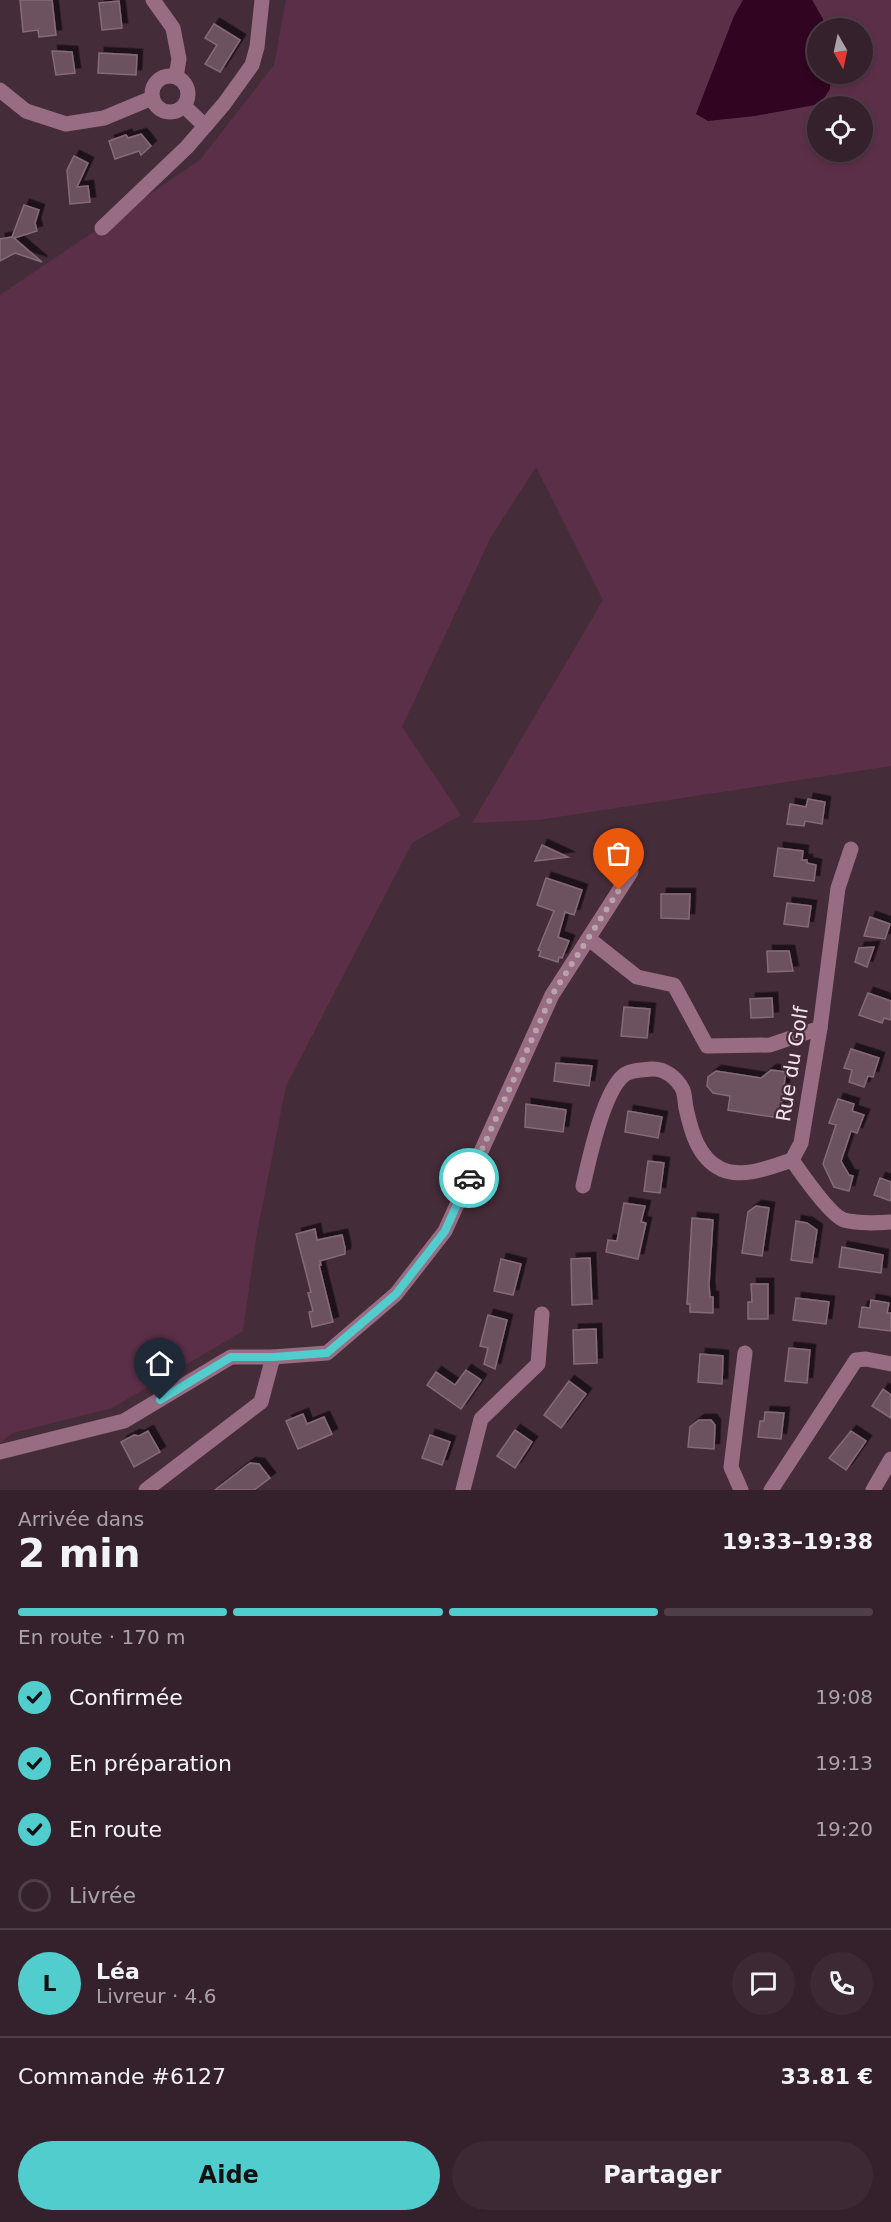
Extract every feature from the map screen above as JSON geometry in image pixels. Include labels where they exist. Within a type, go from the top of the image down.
[{"type":"street","points":[[153,0],[173,27],[179,59],[176,77]]},
{"type":"street","points":[[102,228],[187,147],[224,104],[252,65],[257,47],[262,0]]},
{"type":"street","points":[[169,76],[176,77],[182,80],[188,91],[188,97],[184,106],[167,113],[156,106],[152,92],[158,81],[169,76]]},
{"type":"street","points":[[0,90],[26,111],[66,124],[104,118],[152,98]]},
{"type":"street","points":[[184,106],[205,126]]},
{"type":"street","name":"Rue du Golf","points":[[792,1160],[801,1143],[820,1028],[838,888],[850,849]]},
{"type":"street","points":[[0,1452],[124,1421],[231,1357],[327,1353],[396,1294],[445,1231],[552,995],[631,872]]},
{"type":"street","points":[[589,939],[637,977],[674,985],[707,1046],[770,1045],[820,1028]]},
{"type":"street","points":[[583,1186],[593,1141],[608,1102],[625,1075],[640,1070],[656,1069],[672,1075],[683,1091],[696,1143],[706,1158],[720,1168],[736,1173],[763,1170],[792,1160],[816,1192],[842,1220],[869,1223],[891,1222]]},
{"type":"street","points":[[463,1490],[481,1419],[538,1364],[542,1314]]},
{"type":"street","points":[[741,1490],[730,1467],[745,1353]]},
{"type":"street","points":[[146,1490],[261,1402],[273,1357]]},
{"type":"street","points":[[771,1490],[856,1360],[866,1359],[891,1364]]},
{"type":"street","points":[[873,1490],[891,1460]]},
{"type":"shaded area","points":[[286,0],[743,0],[734,16],[696,114],[708,121],[807,105],[807,162],[873,162],[873,96],[825,96],[830,89],[830,84],[873,84],[873,18],[822,18],[812,0],[891,0],[891,766],[538,820],[472,823],[603,600],[536,467],[491,537],[402,727],[461,815],[412,843],[286,1086],[256,1238],[243,1331],[112,1408],[13,1433],[0,1443],[0,295],[200,160],[274,65]]},
{"type":"shaded area","points":[[743,0],[812,0],[822,18],[807,18],[807,84],[830,84],[830,89],[825,96],[807,96],[807,106],[755,116],[708,121],[696,114],[734,16]]},
{"type":"building","points":[[20,0],[52,0],[56,35],[39,37],[38,30],[23,32]]},
{"type":"building","points":[[119,1],[122,28],[102,30],[99,3]]},
{"type":"building","points":[[214,24],[240,40],[220,72],[205,64],[217,45],[205,38]]},
{"type":"building","points":[[52,51],[72,52],[75,73],[56,75]]},
{"type":"building","points":[[99,53],[137,55],[136,75],[98,73]]},
{"type":"building","points":[[141,134],[151,146],[141,155],[139,151],[115,159],[109,141],[126,135],[128,138]]},
{"type":"building","points":[[74,156],[88,163],[77,187],[88,186],[90,202],[70,204],[67,170]]},
{"type":"building","points":[[24,205],[39,210],[35,223],[37,231],[14,238],[42,262],[15,253],[0,261],[0,239],[12,237]]},
{"type":"building","points":[[808,799],[825,802],[822,824],[805,821],[804,826],[787,824],[790,804],[806,807]]},
{"type":"building","points":[[542,845],[568,857],[535,861]]},
{"type":"building","points":[[778,848],[803,851],[802,860],[816,865],[814,881],[774,876]]},
{"type":"building","points":[[546,878],[582,890],[574,915],[565,912],[558,937],[569,941],[558,962],[539,956],[541,951],[538,950],[554,911],[537,905]]},
{"type":"building","points":[[661,894],[690,894],[689,919],[661,918]]},
{"type":"building","points":[[787,903],[811,906],[808,927],[784,924]]},
{"type":"building","points":[[870,917],[890,924],[885,939],[864,936]]},
{"type":"building","points":[[874,947],[867,967],[855,962],[859,948]]},
{"type":"building","points":[[767,951],[789,951],[793,971],[768,972]]},
{"type":"building","points":[[868,993],[891,1001],[891,1020],[884,1018],[882,1023],[859,1015]]},
{"type":"building","points":[[772,998],[773,1017],[751,1018],[750,999]]},
{"type":"building","points":[[624,1007],[650,1009],[647,1038],[621,1036]]},
{"type":"building","points":[[851,1049],[879,1058],[873,1077],[868,1076],[864,1087],[849,1082],[852,1070],[844,1068]]},
{"type":"building","points":[[556,1063],[592,1066],[589,1086],[554,1081]]},
{"type":"building","points":[[771,1070],[786,1072],[779,1118],[728,1110],[730,1096],[713,1093],[707,1086],[708,1077],[716,1071],[761,1078]]},
{"type":"building","points":[[838,1099],[854,1104],[852,1111],[864,1115],[857,1133],[851,1131],[841,1161],[849,1175],[853,1176],[849,1191],[834,1187],[823,1164],[836,1125],[829,1123]]},
{"type":"building","points":[[526,1104],[566,1110],[563,1132],[525,1127]]},
{"type":"building","points":[[628,1111],[662,1117],[658,1138],[625,1132]]},
{"type":"building","points":[[648,1161],[664,1163],[660,1193],[644,1191]]},
{"type":"building","points":[[880,1178],[891,1182],[891,1201],[874,1195]]},
{"type":"building","points":[[624,1203],[645,1206],[641,1222],[646,1223],[638,1259],[606,1252],[608,1240],[617,1241]]},
{"type":"building","points":[[756,1206],[769,1208],[762,1256],[742,1253],[748,1212]]},
{"type":"building","points":[[692,1218],[713,1220],[709,1285],[710,1297],[713,1297],[713,1313],[690,1312],[690,1304],[687,1304]]},
{"type":"building","points":[[796,1221],[807,1223],[817,1230],[812,1263],[791,1260]]},
{"type":"building","points":[[315,1229],[317,1240],[342,1235],[345,1254],[320,1261],[321,1265],[319,1265],[333,1322],[312,1327],[309,1312],[313,1311],[308,1293],[311,1292],[296,1234]]},
{"type":"building","points":[[842,1247],[883,1255],[881,1273],[839,1267]]},
{"type":"building","points":[[590,1258],[592,1304],[572,1305],[571,1259]]},
{"type":"building","points":[[501,1259],[521,1264],[513,1295],[494,1291]]},
{"type":"building","points":[[751,1284],[768,1284],[768,1319],[748,1319],[748,1302],[752,1302]]},
{"type":"building","points":[[796,1298],[829,1302],[826,1324],[793,1320]]},
{"type":"building","points":[[871,1300],[889,1303],[887,1313],[891,1313],[891,1331],[859,1327],[862,1307],[870,1308]]},
{"type":"building","points":[[488,1315],[507,1320],[495,1369],[484,1364],[488,1348],[480,1346]]},
{"type":"building","points":[[596,1329],[597,1363],[574,1364],[573,1330]]},
{"type":"building","points":[[789,1348],[810,1350],[807,1383],[785,1381]]},
{"type":"building","points":[[700,1354],[723,1356],[722,1384],[698,1382]]},
{"type":"building","points":[[466,1370],[481,1380],[461,1409],[427,1385],[436,1372],[455,1385]]},
{"type":"building","points":[[569,1381],[586,1394],[561,1428],[544,1415]]},
{"type":"building","points":[[883,1389],[891,1395],[891,1418],[872,1406]]},
{"type":"building","points":[[765,1412],[784,1413],[781,1439],[758,1437],[760,1421],[764,1421]]},
{"type":"building","points":[[303,1414],[307,1424],[324,1417],[332,1434],[298,1449],[286,1421]]},
{"type":"building","points":[[699,1420],[711,1420],[715,1425],[714,1449],[688,1447],[690,1427]]},
{"type":"building","points":[[515,1430],[532,1442],[515,1468],[497,1456]]},
{"type":"building","points":[[148,1431],[160,1452],[134,1467],[121,1442]]},
{"type":"building","points":[[851,1431],[866,1441],[846,1470],[829,1458]]},
{"type":"building","points":[[430,1435],[450,1442],[442,1465],[422,1458]]},
{"type":"building","points":[[250,1463],[259,1464],[270,1478],[254,1490],[215,1490]]},
{"type":"way so far","points":[[469,1178],[552,995],[619,890]]},
{"type":"route","points":[[160,1400],[231,1357],[327,1353],[396,1294],[445,1231],[469,1178]]}]
